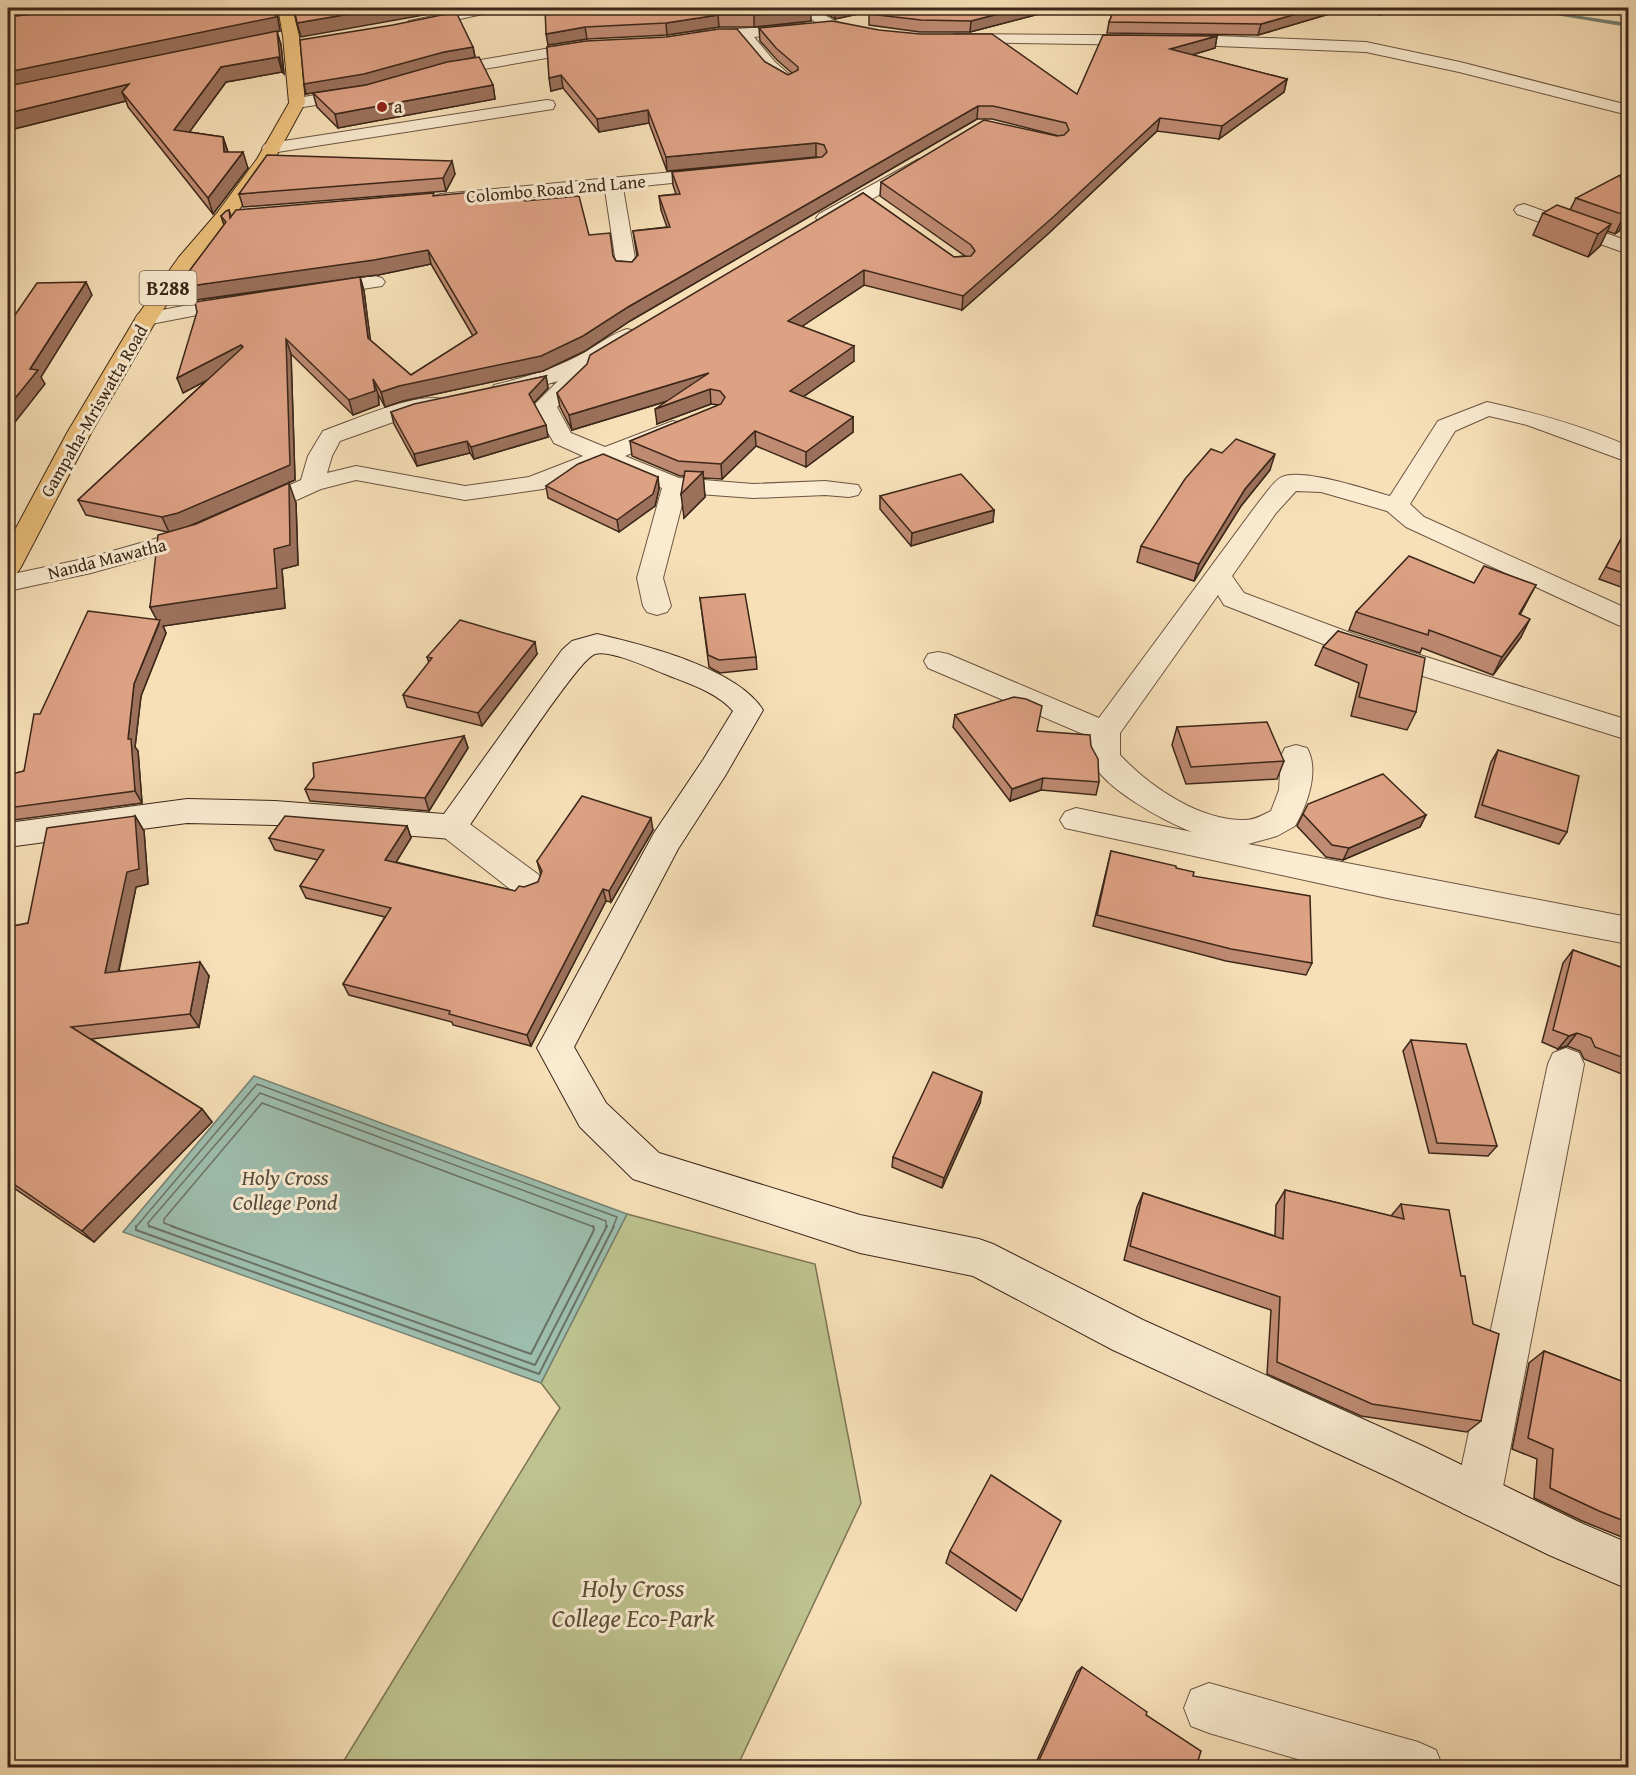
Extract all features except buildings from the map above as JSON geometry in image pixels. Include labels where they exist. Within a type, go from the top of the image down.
[{"type":"main road","points":[[285,8],[295,41],[297,103]]},
{"type":"main road","name":"Gampaha-Mriswatta Road","points":[[8,567],[79,433],[146,319],[186,261],[224,217],[265,160],[297,103]]},
{"type":"street","points":[[395,28],[492,8]]},
{"type":"street","points":[[814,8],[811,13],[832,26],[879,35]]},
{"type":"street","points":[[677,40],[832,26],[876,17]]},
{"type":"street","points":[[743,33],[763,60],[777,74],[789,81]]},
{"type":"street","points":[[941,39],[1218,41],[1366,47],[1460,67],[1629,110]]},
{"type":"street","points":[[270,41],[295,41]]},
{"type":"street","points":[[421,77],[447,69],[607,45]]},
{"type":"street","points":[[297,103],[378,89]]},
{"type":"street","points":[[271,148],[547,105]]},
{"type":"street","points":[[806,229],[936,153]]},
{"type":"street","name":"Colombo Road 2nd Lane","points":[[419,202],[735,172]]},
{"type":"street","points":[[613,183],[627,270]]},
{"type":"street","points":[[864,196],[884,210]]},
{"type":"street","points":[[1524,210],[1623,241]]},
{"type":"street","points":[[224,217],[248,215]]},
{"type":"street","points":[[299,292],[375,282]]},
{"type":"street","points":[[146,319],[257,298]]},
{"type":"street","points":[[312,484],[320,456],[331,436],[411,408],[551,378],[594,358],[648,323]]},
{"type":"street","points":[[594,358],[544,406],[562,438],[675,485],[753,491],[825,488],[849,490]]},
{"type":"street","points":[[1395,506],[1446,426],[1487,409],[1533,419],[1629,455]]},
{"type":"street","name":"Nanda Mawatha","points":[[8,583],[92,565],[195,536],[312,484],[356,473],[465,493],[534,484],[690,421]]},
{"type":"street","points":[[1296,756],[1296,790],[1284,818],[1268,827],[1244,832],[1208,825],[1166,807],[1132,786],[1105,758],[1105,732],[1267,508],[1289,483],[1322,485],[1395,506],[1415,522],[1629,619]]},
{"type":"street","points":[[657,606],[650,578],[675,485]]},
{"type":"street","points":[[1218,576],[1234,599],[1347,642],[1629,730]]},
{"type":"street","points":[[452,827],[539,702],[572,657],[582,648],[597,643],[635,652],[708,680],[739,699],[748,710],[666,842],[555,1048],[593,1115],[647,1167],[860,1234],[979,1258],[1128,1335],[1409,1463],[1565,1539],[1629,1566]]},
{"type":"street","points":[[938,661],[1105,732]]},
{"type":"street","points":[[8,835],[187,811],[275,813],[452,827],[527,884]]},
{"type":"street","points":[[1076,820],[1387,885],[1629,931]]},
{"type":"street","points":[[1478,1497],[1566,1064]]},
{"type":"street","points":[[1209,1708],[1419,1767]]},
{"type":"green space","name":"Holy Cross College Eco-Park","points":[[627,1214],[815,1264],[861,1503],[737,1767],[340,1767],[560,1408],[541,1383]]},
{"type":"water","name":"Holy Cross College Pond","points":[[254,1076],[627,1214],[541,1383],[123,1232]]},
{"type":"waterway","points":[[1516,8],[1628,25]]},
{"type":"place","name":"a","points":[[382,107]]}]
